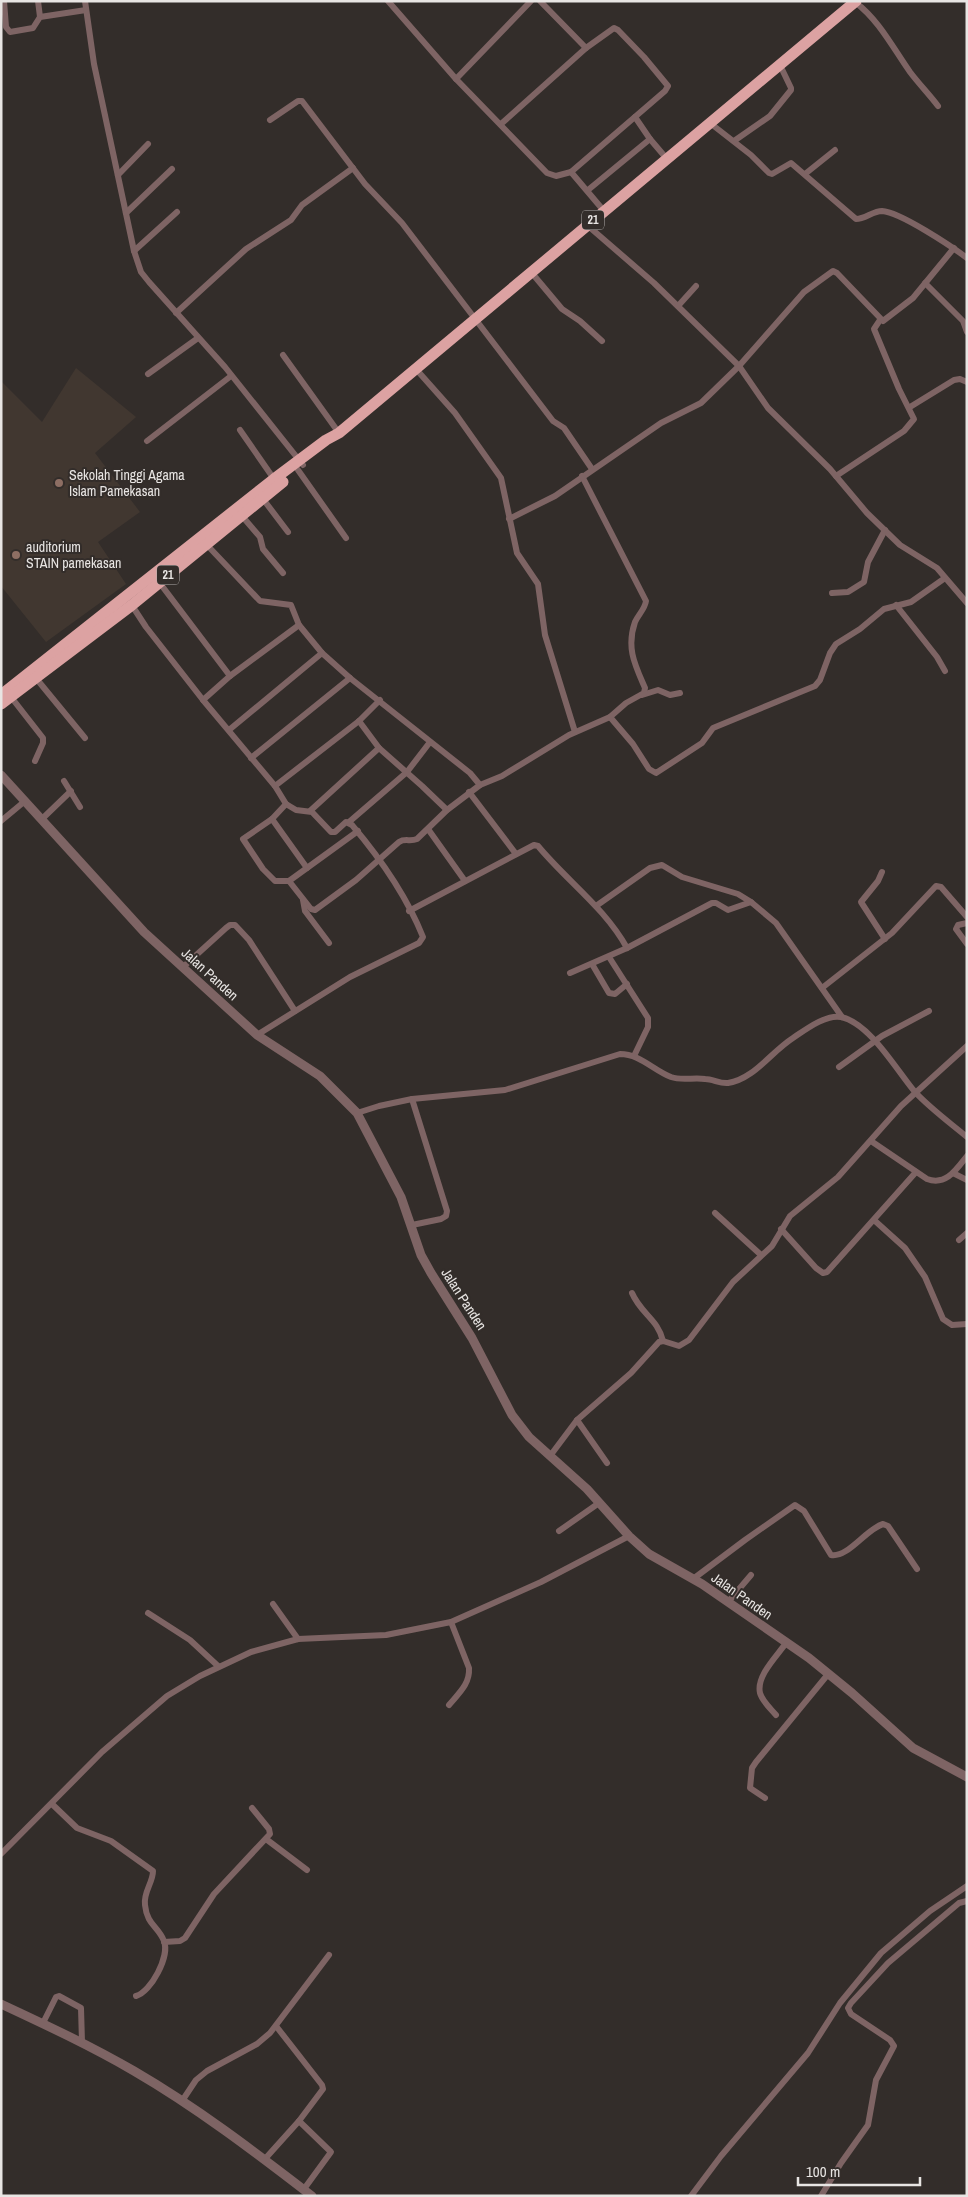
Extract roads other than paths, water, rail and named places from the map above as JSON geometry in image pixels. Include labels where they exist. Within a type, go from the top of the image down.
[{"type":"highway","name":"21","points":[[156,579],[207,545],[415,368],[710,123],[779,63],[855,2]]},
{"type":"highway","name":"21","points":[[4,699],[156,579],[274,479],[300,465]]},
{"type":"street","points":[[4,1],[6,28],[9,32],[33,28],[40,17],[38,1]]},
{"type":"street","points":[[85,1],[94,64],[134,252],[142,272],[231,376],[300,465],[346,538]]},
{"type":"street","points":[[388,1],[456,79],[547,173],[556,176],[571,172],[665,91],[668,86],[644,57],[615,28],[586,48],[501,124]]},
{"type":"street","points":[[456,79],[531,1]]},
{"type":"street","points":[[540,1],[586,48]]},
{"type":"street","points":[[855,2],[868,14],[894,45],[915,79],[938,106]]},
{"type":"street","points":[[40,17],[86,10]]},
{"type":"street","points":[[734,141],[770,116],[790,90],[791,88],[779,63]]},
{"type":"street","points":[[270,120],[298,101],[302,101],[365,184],[402,223],[553,422],[564,428],[592,469]]},
{"type":"street","points":[[635,117],[650,140],[667,159]]},
{"type":"street","points":[[710,123],[751,154],[771,174],[790,163],[856,219],[877,212],[886,212],[898,216],[954,248],[967,258]]},
{"type":"street","points":[[588,190],[650,140]]},
{"type":"street","points":[[118,175],[148,144]]},
{"type":"street","points":[[805,174],[836,150]]},
{"type":"street","points":[[176,313],[246,249],[291,220],[301,206],[352,168]]},
{"type":"street","points":[[126,213],[172,169]]},
{"type":"street","points":[[571,172],[604,211]]},
{"type":"street","points":[[134,252],[177,212]]},
{"type":"street","points":[[587,225],[678,306],[739,366],[768,408],[836,476],[867,513],[900,545],[934,566],[967,603]]},
{"type":"street","points":[[836,476],[911,425],[914,415],[899,389],[874,329],[880,320],[884,320],[913,298],[954,248]]},
{"type":"street","points":[[509,518],[555,496],[592,469],[661,424],[701,403],[739,366],[804,292],[831,271],[837,274],[880,320]]},
{"type":"street","points":[[531,272],[562,309],[580,321],[602,340]]},
{"type":"street","points":[[925,283],[963,321],[967,332]]},
{"type":"street","points":[[678,306],[696,286]]},
{"type":"street","points":[[148,374],[198,338]]},
{"type":"street","points":[[283,355],[335,436]]},
{"type":"street","points":[[415,368],[455,413],[501,478],[520,559],[538,584],[545,635],[554,669],[576,732]]},
{"type":"street","points":[[147,441],[231,376]]},
{"type":"street","points":[[910,407],[954,380],[960,379],[967,382]]},
{"type":"street","points":[[240,430],[274,479]]},
{"type":"street","points":[[582,476],[646,601],[636,621],[632,637],[632,658],[645,688],[641,696]]},
{"type":"street","points":[[262,499],[288,532]]},
{"type":"street","points":[[242,516],[260,537],[263,548],[283,573]]},
{"type":"street","points":[[832,593],[848,592],[864,582],[868,562],[885,530]]},
{"type":"street","points":[[207,545],[260,601],[290,605],[299,625],[322,653],[350,678],[470,773],[480,785]]},
{"type":"street","points":[[610,717],[633,744],[649,769],[656,774],[702,742],[713,728],[815,686],[820,680],[830,653],[836,644],[860,629],[884,609],[911,602],[945,578]]},
{"type":"street","points":[[156,579],[230,676]]},
{"type":"street","points":[[130,600],[203,700],[275,786],[286,804],[298,811],[310,811],[379,748]]},
{"type":"street","points":[[896,605],[945,671]]},
{"type":"street","points":[[203,700],[230,676],[299,625]]},
{"type":"street","points":[[229,730],[322,653]]},
{"type":"street","points":[[33,675],[85,738]]},
{"type":"street","points":[[251,758],[350,678]]},
{"type":"street","points":[[289,881],[311,910],[315,910],[356,880],[399,842],[404,839],[413,841],[417,839],[447,810],[480,785],[502,776],[576,732],[610,717],[626,703],[641,696],[658,690],[670,695],[680,693]]},
{"type":"street","points":[[4,699],[43,738],[43,743],[35,761]]},
{"type":"street","points":[[275,786],[358,721],[380,700]]},
{"type":"street","points":[[358,721],[379,748],[447,810]]},
{"type":"street","points":[[310,811],[331,832],[335,832],[346,822],[350,822],[407,772],[430,742]]},
{"type":"street","name":"Jalan Panden","points":[[1,775],[144,932],[257,1036],[320,1076],[357,1113],[401,1197],[427,1267],[480,1351],[512,1415],[521,1428],[587,1489],[629,1536],[649,1554],[728,1602],[829,1673],[913,1748],[967,1777]]},
{"type":"street","points":[[64,780],[80,807]]},
{"type":"street","points":[[42,819],[71,791]]},
{"type":"street","points":[[469,792],[516,854]]},
{"type":"street","points":[[1,821],[25,800]]},
{"type":"street","points":[[286,804],[272,819],[250,833],[243,840],[272,880],[278,882],[289,881],[358,832]]},
{"type":"street","points":[[272,819],[307,868]]},
{"type":"street","points":[[257,1036],[350,977],[422,941],[422,935],[380,859],[350,822]]},
{"type":"street","points":[[428,829],[465,881]]},
{"type":"street","points":[[409,910],[534,845],[538,846],[567,879],[617,929],[627,948]]},
{"type":"street","points":[[596,906],[650,868],[658,865],[666,867],[690,880],[738,894],[751,902],[776,923],[842,1017],[861,1028],[875,1042],[915,1092],[938,1114],[967,1137]]},
{"type":"street","points":[[882,872],[878,881],[861,902],[885,939]]},
{"type":"street","points":[[822,988],[885,939],[936,886],[943,889],[967,917]]},
{"type":"street","points":[[302,899],[305,911],[329,943]]},
{"type":"street","points":[[570,973],[609,957],[712,903],[716,903],[728,910],[751,902]]},
{"type":"street","points":[[967,923],[958,925],[956,929],[967,944]]},
{"type":"street","points":[[182,968],[228,926],[235,926],[249,940],[295,1011]]},
{"type":"street","points":[[609,957],[646,1013],[649,1022],[634,1056]]},
{"type":"street","points":[[592,964],[609,993],[615,994],[627,984]]},
{"type":"street","points":[[839,1067],[902,1024],[929,1011]]},
{"type":"street","points":[[357,1113],[412,1099],[505,1090],[615,1055],[634,1056],[672,1077],[706,1079],[727,1083],[750,1073],[787,1042],[812,1027],[830,1019],[842,1017]]},
{"type":"street","points":[[550,1456],[577,1420],[631,1373],[658,1342],[663,1341],[679,1346],[690,1340],[733,1282],[772,1246],[790,1216],[838,1177],[915,1092],[967,1046]]},
{"type":"street","points":[[412,1099],[446,1211],[446,1216],[441,1219],[412,1225]]},
{"type":"street","points":[[871,1141],[932,1181],[945,1180],[967,1156]]},
{"type":"street","points":[[781,1229],[816,1268],[825,1273],[831,1270],[916,1172]]},
{"type":"street","points":[[953,1173],[967,1180]]},
{"type":"street","points":[[715,1213],[761,1255]]},
{"type":"street","points":[[874,1220],[904,1248],[920,1269],[943,1319],[952,1325],[967,1324]]},
{"type":"street","points":[[960,1240],[967,1233]]},
{"type":"street","points":[[632,1293],[642,1311],[660,1329],[663,1341]]},
{"type":"street","points":[[577,1420],[607,1463]]},
{"type":"street","points":[[559,1531],[599,1503]]},
{"type":"street","points":[[693,1579],[744,1540],[795,1505],[804,1511],[831,1555],[839,1555],[883,1524],[888,1526],[917,1569]]},
{"type":"street","points":[[1,1854],[102,1752],[149,1710],[167,1696],[218,1666],[251,1652],[298,1639],[386,1635],[451,1622],[541,1582],[629,1536]]},
{"type":"street","points":[[728,1602],[750,1575]]},
{"type":"street","points":[[273,1604],[298,1639]]},
{"type":"street","points":[[148,1613],[190,1640],[218,1666]]},
{"type":"street","points":[[449,1705],[466,1684],[469,1676],[469,1668],[451,1622]]},
{"type":"street","points":[[776,1716],[760,1694],[759,1687],[762,1678],[786,1643]]},
{"type":"street","points":[[765,1798],[750,1788],[753,1766],[829,1673]]},
{"type":"street","points":[[52,1804],[77,1828],[111,1841],[152,1871],[153,1876],[145,1894],[145,1906],[149,1922],[164,1942],[164,1954],[159,1970],[147,1990],[136,1996]]},
{"type":"street","points":[[164,1942],[185,1938],[209,1900],[266,1839],[271,1831],[252,1808]]},
{"type":"street","points":[[266,1839],[306,1870]]},
{"type":"street","points":[[691,2196],[721,2156],[808,2053],[840,2003],[881,1953],[930,1911],[967,1886]]},
{"type":"street","points":[[821,2196],[841,2163],[868,2125],[876,2080],[894,2046],[890,2040],[851,2014],[848,2008],[850,2003],[898,1954],[959,1903],[967,1901]]},
{"type":"street","points":[[182,2101],[199,2078],[221,2062],[257,2044],[276,2026],[329,1955]]},
{"type":"street","points":[[43,2023],[56,1997],[59,1996],[81,2008],[82,2042]]},
{"type":"street","points":[[1,2004],[82,2042],[135,2071],[182,2101],[312,2196]]},
{"type":"street","points":[[264,2160],[321,2095],[323,2088],[276,2026]]},
{"type":"street","points":[[299,2121],[330,2152],[304,2189]]},
{"type":"place","name":"Sekolah Tinggi Agama Islam Pamekasan","points":[[59,483]]},
{"type":"place","name":"auditorium STAIN pamekasan","points":[[16,555]]}]
